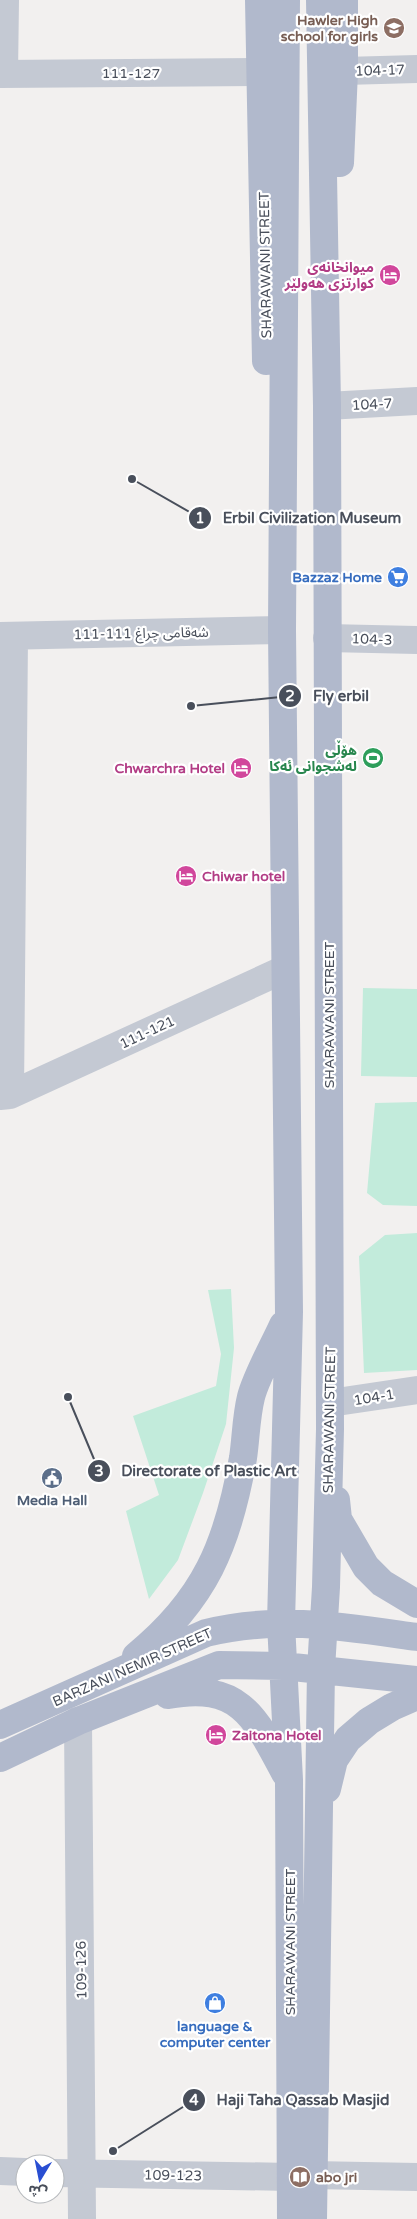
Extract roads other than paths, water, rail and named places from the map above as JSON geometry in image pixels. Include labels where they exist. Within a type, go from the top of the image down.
[{"type":"main road","name":"SHARAWANI STREET","points":[[259,0],[266,360],[284,529]]},
{"type":"main road","name":"SHARAWANI STREET","points":[[286,0],[282,630],[289,1312],[281,1623],[290,1780],[302,2176],[313,2219]]},
{"type":"main road","name":"SHARAWANI STREET","points":[[291,2219],[302,2176],[318,1827],[322,1624],[326,1587],[330,1416],[327,406],[320,0]]},
{"type":"main road","name":"SHARAWANI STREET","points":[[327,406],[344,72],[344,0]]},
{"type":"main road","points":[[109,1677],[152,1642],[176,1619],[191,1601],[207,1573],[223,1539],[234,1504],[251,1397],[289,1312]]},
{"type":"main road","points":[[330,1416],[338,1519],[366,1567],[382,1583],[417,1604]]},
{"type":"main road","name":"BARZANI NEMIR STREET","points":[[0,1725],[206,1633],[232,1626],[281,1623],[322,1624],[417,1637]]},
{"type":"main road","name":"BARZANI NEMIR STREET","points":[[0,1758],[78,1721],[218,1665],[283,1666],[417,1680]]},
{"type":"main road","points":[[127,1702],[179,1693],[204,1691],[229,1698],[252,1716],[290,1780]]},
{"type":"main road","points":[[318,1827],[334,1760],[348,1739],[392,1706],[417,1696]]},
{"type":"street","points":[[2,74],[5,0]]},
{"type":"street","name":"104-17","points":[[344,72],[417,69]]},
{"type":"street","name":"111-127","points":[[2,74],[261,72]]},
{"type":"street","name":"104-7","points":[[327,406],[417,401]]},
{"type":"street","name":"شەقامی چراغ 111-111","points":[[7,636],[282,630]]},
{"type":"street","points":[[5,1095],[7,636]]},
{"type":"street","name":"104-3","points":[[327,638],[417,640]]},
{"type":"street","name":"111-121","points":[[5,1095],[285,969]]},
{"type":"street","name":"104-1","points":[[330,1416],[417,1390]]},
{"type":"street","name":"109-126","points":[[78,1721],[68,2173],[82,2219]]},
{"type":"street","points":[[0,2171],[15,2172]]},
{"type":"street","name":"109-123","points":[[68,2173],[417,2177]]},
{"type":"place","name":"Hawler High school for girls","points":[[394,28]]},
{"type":"place","name":"میوانخانەی کوارتزی هەولێر","points":[[390,275]]},
{"type":"place","name":"Erbil Civilization Museum","points":[[132,479]]},
{"type":"place","name":"Bazzaz Home","points":[[398,577]]},
{"type":"place","name":"Fly erbil","points":[[191,706]]},
{"type":"place","name":"هۆڵی لەشجوانی ئەکا","points":[[373,758]]},
{"type":"place","name":"Chwarchra Hotel","points":[[241,768]]},
{"type":"place","name":"Chiwar hotel","points":[[186,876]]},
{"type":"place","name":"Directorate of Plastic Art","points":[[68,1397]]},
{"type":"place","name":"Media Hall","points":[[52,1478]]},
{"type":"place","name":"Zaitona Hotel","points":[[216,1735]]},
{"type":"place","name":"language & computer center","points":[[215,2003]]},
{"type":"place","name":"Haji Taha Qassab Masjid","points":[[113,2151]]},
{"type":"place","name":"abo jri","points":[[300,2177]]}]
